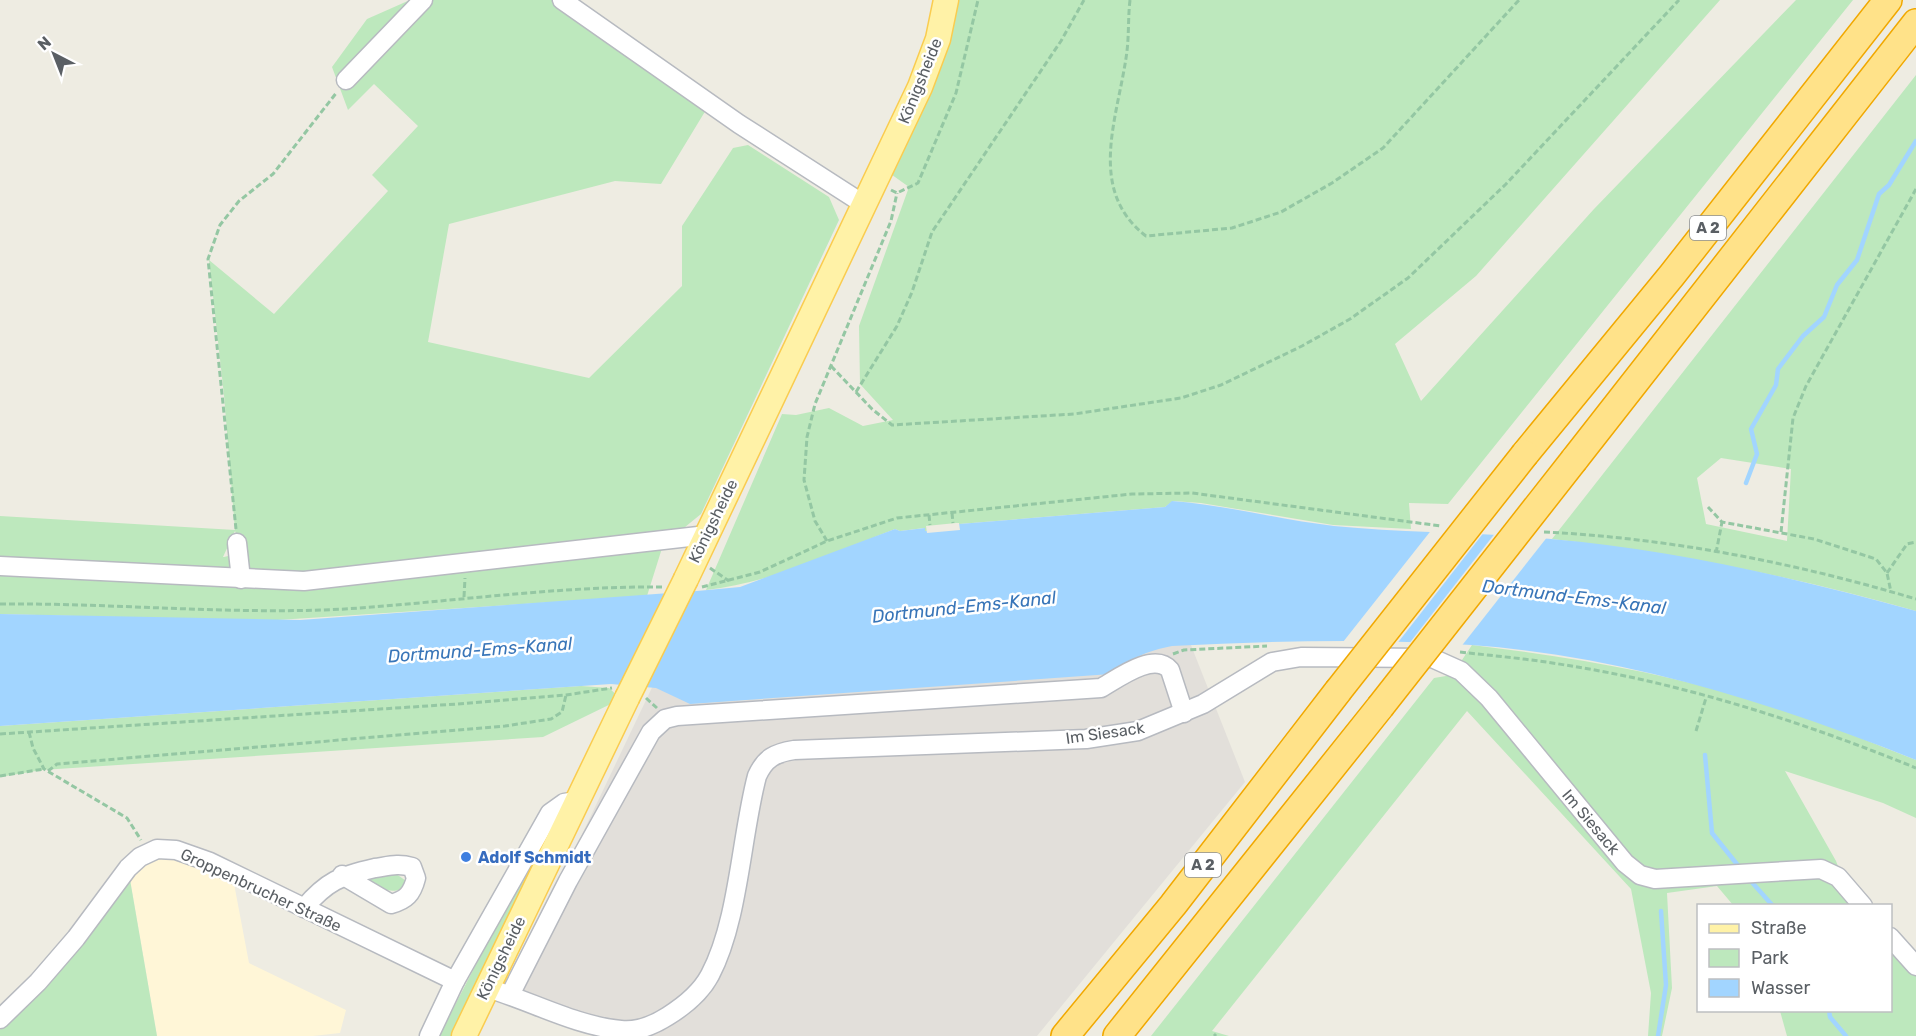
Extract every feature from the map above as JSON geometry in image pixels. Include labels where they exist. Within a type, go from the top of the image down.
[{"type":"highway","name":"A 2","points":[[1065,1036],[1173,905],[1525,454],[1672,275],[1888,0]]},
{"type":"highway","name":"A 2","points":[[1117,1036],[1380,707],[1916,23]]},
{"type":"main road","name":"Königsheide","points":[[464,1036],[865,206],[920,87],[938,39],[946,0]]},
{"type":"street","points":[[346,80],[423,0]]},
{"type":"street","points":[[562,0],[740,124],[865,206]]},
{"type":"street","points":[[0,566],[303,581],[707,536]]},
{"type":"street","points":[[237,543],[241,579]]},
{"type":"street","name":"Im Siesack","points":[[487,988],[597,1026],[644,1033],[682,1007],[710,975],[727,927],[757,776],[763,763],[771,756],[794,750],[1086,739],[1138,732],[1184,713],[1272,662],[1300,657],[1432,658],[1461,671],[1489,698],[1625,863],[1640,875],[1655,879],[1821,869],[1830,871],[1861,904]]},
{"type":"street","points":[[510,995],[568,881],[646,742],[665,719],[677,716],[1101,688],[1155,663],[1166,665],[1176,686],[1184,713]]},
{"type":"street","points":[[429,1036],[455,981],[550,813],[564,803],[576,801]]},
{"type":"street","name":"Groppenbrucher Straße","points":[[149,852],[157,849],[176,850],[210,862],[455,981]]},
{"type":"street","points":[[0,1019],[38,982],[76,938],[128,868],[149,852]]},
{"type":"street","points":[[304,908],[319,890],[342,875]]},
{"type":"street","points":[[1892,939],[1916,966]]},
{"type":"path","points":[[897,193],[918,183],[952,104],[978,0]]},
{"type":"path","points":[[856,392],[897,326],[912,292],[932,232],[1061,41],[1084,0]]},
{"type":"path","points":[[1130,0],[1127,51],[1112,128],[1112,176],[1116,200],[1125,216],[1146,236],[1232,228],[1281,212],[1332,183],[1383,148],[1519,0]]},
{"type":"path","points":[[831,366],[892,425],[1074,414],[1181,398],[1221,385],[1302,346],[1350,319],[1408,278],[1506,184],[1679,0]]},
{"type":"path","points":[[237,543],[208,260],[220,225],[239,201],[273,174],[346,80]]},
{"type":"path","points":[[876,182],[897,193]]},
{"type":"path","points":[[1781,532],[1793,418],[1806,386],[1916,189]]},
{"type":"path","points":[[828,541],[815,521],[804,480],[803,458],[816,404],[891,221],[897,193]]},
{"type":"path","points":[[0,604],[256,611],[346,609],[597,586],[730,581],[760,572],[828,541],[897,518],[1132,494],[1192,493],[1444,526]]},
{"type":"path","points":[[1708,507],[1722,522],[1814,539],[1876,559],[1887,573],[1891,592]]},
{"type":"path","points":[[952,513],[953,523]]},
{"type":"path","points":[[929,515],[930,525]]},
{"type":"path","points":[[1716,553],[1722,522]]},
{"type":"path","points":[[1535,531],[1614,536],[1716,553],[1916,599]]},
{"type":"path","points":[[1887,573],[1906,544],[1916,542]]},
{"type":"path","points":[[721,573],[730,581]]},
{"type":"path","points":[[1166,665],[1171,655],[1184,650],[1226,647],[1267,646],[1289,649],[1300,657]]},
{"type":"path","points":[[1450,651],[1566,665],[1706,697],[1765,713],[1916,768]]},
{"type":"path","points":[[0,734],[566,695],[630,694],[665,719]]},
{"type":"path","points":[[0,776],[46,770],[57,764],[505,726],[551,719],[562,712],[566,695]]},
{"type":"path","points":[[1696,731],[1706,697]]},
{"type":"path","points":[[29,732],[33,748],[46,770],[128,818],[149,852]]},
{"type":"shaded area","points":[[1172,597],[1245,782],[1037,1036],[611,1036],[504,998],[668,654]]},
{"type":"shaded area","points":[[149,852],[232,873],[249,963],[346,1010],[340,1033],[313,1036],[157,1036],[128,868]]},
{"type":"green space","points":[[410,0],[561,0],[712,100],[661,184],[615,181],[449,224],[428,342],[589,378],[682,286],[682,226],[733,148],[748,145],[829,197],[839,220],[701,514],[663,545],[647,596],[262,621],[0,614],[0,516],[235,530],[224,395],[209,260],[274,314],[388,191],[372,175],[418,126],[374,84],[348,110],[332,67],[367,19]],"holes":[[[235,531],[244,552],[223,557]]]},
{"type":"green space","points":[[958,0],[1720,0],[1476,276],[1395,344],[1421,401],[1594,209],[1796,0],[1853,0],[1448,504],[1409,503],[1411,529],[1333,525],[1201,503],[1173,501],[1165,507],[959,524],[959,527],[925,531],[924,528],[900,531],[895,529],[778,574],[755,581],[706,590],[782,414],[796,415],[829,408],[863,426],[893,420],[860,384],[859,326],[909,187],[888,172],[931,92]]},
{"type":"green space","points":[[1916,75],[1916,611],[1826,587],[1690,559],[1552,539]],"holes":[[[1721,458],[1791,469],[1787,541],[1706,524],[1697,478]]]},
{"type":"green space","points":[[1472,645],[1582,661],[1727,692],[1859,737],[1916,760],[1916,818],[1883,803],[1785,771],[1836,861],[1841,874],[1866,904],[1732,904],[1717,886],[1667,893],[1672,988],[1662,1036],[1648,1036],[1651,993],[1631,889],[1467,711],[1212,1031],[1229,1036],[1151,1036],[1434,678],[1452,675]]},
{"type":"green space","points":[[581,686],[609,688],[621,699],[543,737],[42,770],[0,777],[0,726]]},
{"type":"green space","points":[[556,821],[455,1036],[439,1036],[548,825]]},
{"type":"green space","points":[[128,868],[157,1036],[0,1036],[0,1030],[11,1010]]},
{"type":"green space","points":[[395,873],[406,881],[402,889],[390,891],[379,888],[358,877]]},
{"type":"green space","points":[[1892,934],[1916,963],[1916,1036],[1787,1036],[1780,1012],[1892,1012]]},
{"type":"water","name":"Dortmund-Ems-Kanal","points":[[1172,501],[1334,526],[1524,537],[1644,550],[1826,587],[1916,611],[1916,760],[1753,701],[1642,671],[1528,651],[1471,645],[1359,641],[1172,646],[1140,656],[1111,674],[690,704],[656,688],[611,684],[0,726],[0,614],[300,620],[740,587],[895,529],[900,531],[925,528],[925,531],[959,527],[959,524],[1165,507]]},
{"type":"pier","points":[[959,523],[960,530],[927,533],[926,526]]},
{"type":"pier","points":[[1433,528],[1485,531],[1396,645],[1343,642]]},
{"type":"pier","points":[[1496,532],[1548,536],[1460,648],[1408,645]]},
{"type":"waterway","points":[[1746,483],[1757,454],[1751,429],[1776,385],[1778,369],[1803,336],[1824,317],[1837,285],[1857,260],[1879,194],[1889,185],[1916,141]]},
{"type":"waterway","points":[[1705,755],[1712,833],[1740,868]]},
{"type":"waterway","points":[[1749,879],[1771,904]]},
{"type":"waterway","points":[[1658,1036],[1666,985],[1661,911]]},
{"type":"waterway","points":[[1829,1012],[1830,1017],[1846,1036]]},
{"type":"place","name":"Adolf Schmidt","points":[[466,857]]}]
